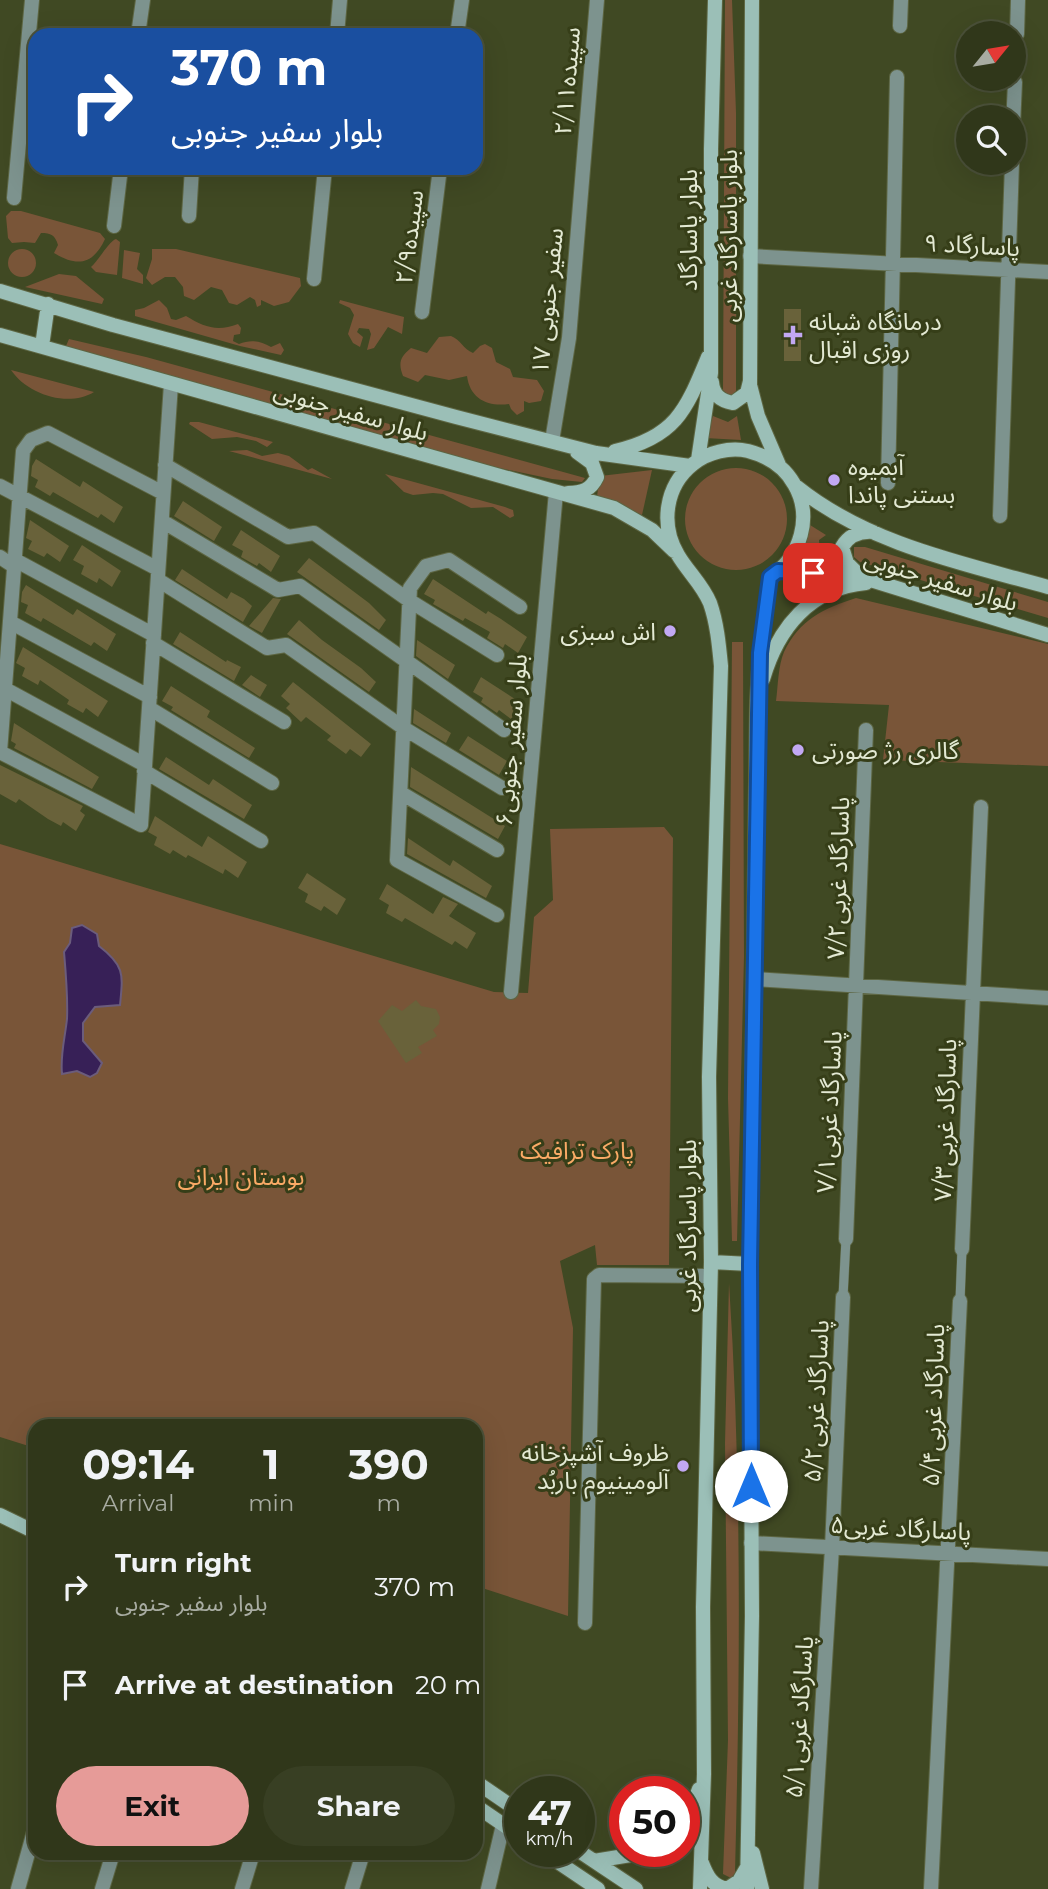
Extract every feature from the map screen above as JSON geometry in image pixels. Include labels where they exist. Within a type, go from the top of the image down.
[{"type":"main road","name":"بلوار پاسارگاد","points":[[694,463],[711,373],[711,149],[715,0]]},
{"type":"main road","name":"بلوار پاسارگاد غربی","points":[[752,0],[750,381],[758,416],[780,466]]},
{"type":"main road","name":"بلوار سفیر جنوبی","points":[[0,290],[126,328],[552,441],[604,453],[694,463]]},
{"type":"main road","points":[[42,346],[48,304]]},
{"type":"main road","name":"بلوار سفیر جنوبی","points":[[0,335],[614,508],[652,530],[678,555]]},
{"type":"main road","points":[[604,453],[638,446],[672,424],[694,393],[712,349]]},
{"type":"main road","points":[[711,373],[712,388],[717,396],[733,403],[747,393],[750,381]]},
{"type":"main road","points":[[552,441],[587,458],[596,470],[597,477],[594,485],[582,492],[556,492]]},
{"type":"main road","points":[[678,555],[669,532],[667,508],[675,485],[694,463],[718,451],[740,449],[761,454],[780,466],[796,486],[802,504],[802,532],[791,558],[774,574],[760,653],[757,701],[750,1264],[752,1616],[747,1889]]},
{"type":"main road","name":"بلوار سفیر جنوبی","points":[[796,486],[850,522],[875,533],[946,559],[1048,587]]},
{"type":"main road","points":[[861,577],[846,563],[842,547],[846,541],[858,534],[875,533]]},
{"type":"main road","name":"بلوار پاسارگاد غربی","points":[[678,555],[691,569],[710,604],[719,639],[721,666],[709,1077],[710,1269],[703,1606],[704,1774],[700,1858]]},
{"type":"main road","name":"بلوار سفیر جنوبی","points":[[774,574],[861,577],[1048,635]]},
{"type":"main road","points":[[757,701],[766,668],[780,635],[803,610],[830,592],[863,583],[882,583]]},
{"type":"main road","points":[[710,1269],[750,1264]]},
{"type":"main road","points":[[0,1515],[28,1529]]},
{"type":"main road","points":[[700,1785],[704,1774]]},
{"type":"main road","points":[[483,1787],[504,1801]]},
{"type":"main road","points":[[483,1811],[503,1825]]},
{"type":"main road","points":[[748,1835],[762,1889]]},
{"type":"main road","points":[[700,1858],[711,1881],[727,1889],[739,1881],[747,1864]]},
{"type":"main road","points":[[595,1862],[636,1889]]},
{"type":"main road","points":[[565,1867],[598,1889]]},
{"type":"main road","name":"بلوار پاسارگاد غربی","points":[[700,1867],[700,1889]]},
{"type":"street","points":[[29,28],[32,0]]},
{"type":"street","points":[[139,28],[143,0]]},
{"type":"street","points":[[338,28],[340,0]]},
{"type":"street","points":[[458,28],[462,0]]},
{"type":"street","name":"سپیده۲/۱۱","points":[[583,166],[597,0]]},
{"type":"street","points":[[900,26],[901,0]]},
{"type":"street","points":[[1017,21],[1018,0]]},
{"type":"street","points":[[14,198],[28,44]]},
{"type":"street","points":[[888,483],[897,77]]},
{"type":"street","name":"سفیر جنوبی ۱۷","points":[[552,441],[569,338],[583,166]]},
{"type":"street","points":[[114,226],[120,175]]},
{"type":"street","points":[[189,216],[192,175]]},
{"type":"street","points":[[314,279],[324,175]]},
{"type":"street","name":"سپیده۲/۹","points":[[422,312],[439,175]]},
{"type":"street","points":[[1000,516],[1012,175]]},
{"type":"street","name":"پاسارگاد ۹","points":[[750,257],[1048,272]]},
{"type":"street","points":[[163,494],[48,433],[31,440],[23,451],[20,496],[10,561],[0,752],[141,825],[171,384]]},
{"type":"street","points":[[165,466],[288,537],[314,533],[410,601],[497,655]]},
{"type":"street","points":[[0,486],[158,575],[267,648],[286,645],[405,729],[502,788]]},
{"type":"street","name":"بلوار سفیر جنوبی۶","points":[[511,992],[556,492]]},
{"type":"street","points":[[162,521],[278,590],[300,586],[504,730]]},
{"type":"street","points":[[497,915],[397,860],[411,587],[426,566],[449,560],[520,607]]},
{"type":"street","points":[[10,561],[154,639],[284,722]]},
{"type":"street","points":[[7,625],[149,702],[272,783]]},
{"type":"street","points":[[5,690],[145,768],[261,841]]},
{"type":"street","name":"پاسارگاد غربی۷/۲","points":[[857,986],[866,730]]},
{"type":"street","points":[[401,793],[497,850]]},
{"type":"street","name":"پاسارگاد غربی۷/۳","points":[[962,1249],[981,807]]},
{"type":"street","points":[[755,979],[1048,998]]},
{"type":"street","name":"پاسارگاد غربی۷/۱","points":[[846,1239],[857,986]]},
{"type":"street","points":[[585,1623],[594,1279],[599,1275],[710,1269]]},
{"type":"street","name":"پاسارگاد غربی۵/۲","points":[[832,1548],[843,1297]]},
{"type":"street","name":"پاسارگاد غربی۵/۴","points":[[932,1889],[960,1301]]},
{"type":"street","name":"پاسارگاد غربی۵","points":[[751,1544],[1048,1559]]},
{"type":"street","name":"پاسارگاد غربی۵/۱","points":[[811,1889],[832,1548]]},
{"type":"street","points":[[488,1889],[503,1825]]},
{"type":"street","points":[[18,1889],[28,1853]]},
{"type":"street","points":[[102,1889],[111,1860]]},
{"type":"street","points":[[242,1889],[251,1860]]},
{"type":"street","points":[[352,1889],[361,1860]]},
{"type":"lane","points":[[843,1297],[846,1239]]},
{"type":"lane","points":[[960,1301],[962,1249]]},
{"type":"green space","points":[[725,0],[732,0],[736,113],[736,391],[730,397],[723,390]]},
{"type":"green space","points":[[11,211],[21,211],[100,233],[105,239],[90,259],[77,262],[54,253],[58,245],[50,234],[41,233],[35,243],[12,243],[8,238],[6,216]]},
{"type":"green space","points":[[116,239],[120,242],[117,275],[96,272],[91,267]]},
{"type":"green space","points":[[22,249],[32,253],[36,263],[32,273],[22,277],[12,273],[8,263],[12,253]]},
{"type":"green space","points":[[152,249],[176,249],[300,278],[301,286],[289,302],[274,306],[261,300],[261,305],[257,307],[255,300],[250,297],[237,305],[229,303],[222,290],[211,287],[194,300],[184,296],[183,287],[175,277],[165,277],[152,285],[146,278]]},
{"type":"green space","points":[[124,250],[140,253],[137,269],[143,275],[143,284],[122,278]]},
{"type":"green space","points":[[59,274],[76,276],[104,299],[102,304],[25,287]]},
{"type":"green space","points":[[159,300],[167,308],[171,319],[186,316],[217,328],[238,324],[241,328],[240,334],[234,335],[233,341],[239,344],[255,341],[271,347],[280,343],[284,350],[281,355],[240,346],[135,316],[135,310]]},
{"type":"green space","points":[[340,300],[404,317],[402,334],[388,327],[374,348],[367,350],[371,334],[369,329],[359,328],[357,332],[363,337],[360,347],[353,343],[348,334],[354,315],[350,308],[339,303]]},
{"type":"green space","points":[[451,336],[473,353],[485,344],[492,348],[496,362],[510,369],[513,377],[537,380],[544,391],[541,401],[524,401],[524,411],[517,415],[509,404],[487,403],[481,400],[472,390],[467,376],[449,380],[425,375],[418,382],[403,376],[401,360],[411,348],[427,353],[439,337]]},
{"type":"green space","points":[[69,339],[146,357],[585,478],[582,482],[552,479],[495,467],[66,346]]},
{"type":"green space","points":[[11,370],[94,392],[72,399],[49,396],[27,386]]},
{"type":"green space","points":[[713,416],[728,422],[737,416],[741,440],[705,438]]},
{"type":"green space","points":[[199,422],[273,442],[267,447],[256,441],[237,437],[212,439],[189,424]]},
{"type":"green space","points":[[247,450],[262,456],[278,453],[289,456],[308,470],[312,468],[332,479],[229,451]]},
{"type":"green space","points":[[736,468],[756,471],[779,490],[784,499],[787,519],[784,539],[765,562],[756,567],[736,570],[716,567],[693,548],[688,539],[685,519],[688,499],[707,476],[716,471]]},
{"type":"green space","points":[[652,470],[642,515],[597,496],[600,476]]},
{"type":"green space","points":[[385,474],[505,507],[513,510],[514,516],[510,518],[493,507],[471,508],[443,494],[413,495],[404,492]]},
{"type":"green space","points":[[810,525],[826,535],[819,540],[820,563],[802,561]]},
{"type":"green space","points":[[854,547],[865,547],[1048,602],[1048,618],[860,562],[854,557]]},
{"type":"green space","points":[[856,598],[1048,644],[1048,766],[883,760],[889,705],[776,701],[782,658],[797,631],[823,611]]},
{"type":"green space","points":[[732,642],[743,642],[744,956],[737,1241],[732,1241],[728,1098]]},
{"type":"green space","name":"بوستان ایرانی","points":[[664,827],[673,838],[669,1265],[597,1265],[595,1245],[560,1261],[573,1328],[568,1616],[483,1588],[483,1419],[28,1419],[28,1446],[0,1437],[0,844],[494,992],[528,993],[534,917],[553,900],[550,829]]},
{"type":"green space","points":[[729,1283],[739,1578],[735,1873],[731,1878],[723,1874],[728,1740],[725,1443]]},
{"type":"shaded area","points":[[82,925],[97,934],[99,946],[114,959],[122,978],[120,1005],[95,1007],[83,1023],[83,1041],[102,1063],[97,1073],[90,1077],[77,1071],[62,1074],[67,1019],[64,952],[70,943],[72,928]]},
{"type":"building","name":"درمانگاه شبانه روزی اقبال","points":[[784,309],[801,309],[801,361],[784,361]]},
{"type":"building","points":[[36,459],[80,487],[83,481],[123,507],[114,523],[101,514],[98,518],[53,492],[50,496],[35,487],[38,480],[31,476]]},
{"type":"building","points":[[183,501],[222,527],[214,541],[174,516]]},
{"type":"building","points":[[30,520],[69,546],[60,562],[47,553],[44,557],[28,549],[32,541],[26,538]]},
{"type":"building","points":[[241,530],[280,556],[271,572],[259,563],[257,566],[241,557],[243,551],[232,545]]},
{"type":"building","points":[[82,545],[121,571],[112,587],[99,578],[97,583],[81,574],[84,566],[73,560]]},
{"type":"building","points":[[309,558],[369,603],[386,620],[379,630],[297,572]]},
{"type":"building","points":[[182,569],[227,599],[231,592],[244,599],[252,606],[243,622],[175,580]]},
{"type":"building","points":[[433,579],[527,637],[518,653],[505,644],[503,648],[487,638],[490,632],[433,604],[435,600],[424,594]]},
{"type":"building","points":[[26,585],[73,615],[77,609],[116,634],[107,651],[94,642],[91,646],[43,618],[41,622],[25,613],[28,605],[21,602]]},
{"type":"building","points":[[273,598],[281,599],[262,633],[249,626]]},
{"type":"building","points":[[299,620],[376,682],[369,692],[287,634]]},
{"type":"building","points":[[180,632],[226,662],[227,660],[241,667],[234,681],[173,644]]},
{"type":"building","points":[[417,640],[455,665],[448,679],[416,656]]},
{"type":"building","points":[[23,647],[108,701],[98,717],[86,708],[83,713],[67,704],[69,700],[40,680],[38,685],[22,676],[25,668],[16,663]]},
{"type":"building","points":[[251,675],[267,685],[260,697],[242,685]]},
{"type":"building","points":[[481,677],[521,703],[511,719],[481,702],[483,698],[473,692]]},
{"type":"building","points":[[293,682],[371,744],[361,757],[350,749],[346,754],[327,740],[331,736],[306,717],[301,722],[286,708],[290,704],[281,696]]},
{"type":"building","points":[[171,686],[210,711],[207,717],[255,748],[249,758],[171,710],[173,707],[162,701]]},
{"type":"building","points":[[414,709],[451,733],[446,743],[413,723]]},
{"type":"building","points":[[14,723],[99,777],[92,789],[14,748],[16,744],[11,741]]},
{"type":"building","points":[[468,736],[507,761],[499,775],[459,750]]},
{"type":"building","points":[[166,757],[209,785],[213,779],[252,805],[244,819],[159,769]]},
{"type":"building","points":[[0,765],[83,806],[80,811],[85,815],[76,831],[63,822],[61,826],[48,819],[19,799],[16,803],[0,794]]},
{"type":"building","points":[[411,767],[505,826],[498,839],[410,787]]},
{"type":"building","points":[[155,816],[202,847],[208,836],[247,862],[238,878],[225,869],[223,874],[188,855],[186,858],[173,850],[170,854],[154,845],[157,837],[148,832]]},
{"type":"building","points":[[408,838],[450,866],[453,860],[492,886],[486,898],[407,854]]},
{"type":"building","points":[[307,873],[346,899],[337,915],[324,906],[321,911],[305,902],[308,894],[298,888]]},
{"type":"building","points":[[387,884],[433,914],[443,897],[458,904],[449,916],[476,933],[467,949],[455,941],[452,945],[405,918],[402,922],[386,913],[389,905],[379,899]]},
{"type":"building","points":[[416,1000],[421,1006],[436,1009],[440,1017],[439,1024],[433,1030],[437,1036],[418,1047],[422,1053],[406,1063],[378,1021],[392,1005],[402,1011]]},
{"type":"place","name":"درمانگاه شبانه روزی اقبال","points":[[793,335]]},
{"type":"place","name":"آبمیوه بستنی پاندا","points":[[834,480]]},
{"type":"place","name":"اش سبزی","points":[[670,631]]},
{"type":"place","name":"گالری رژ صورتی","points":[[798,750]]},
{"type":"place","name":"ظروف آشپزخانه آلومینیوم باربُد","points":[[683,1466]]},
{"type":"route","points":[[751,1486],[750,1264],[757,701],[760,653],[770,577],[778,571],[813,573]]},
{"type":"park label","name":"پارک ترافیک","points":[[577,1150]]}]
